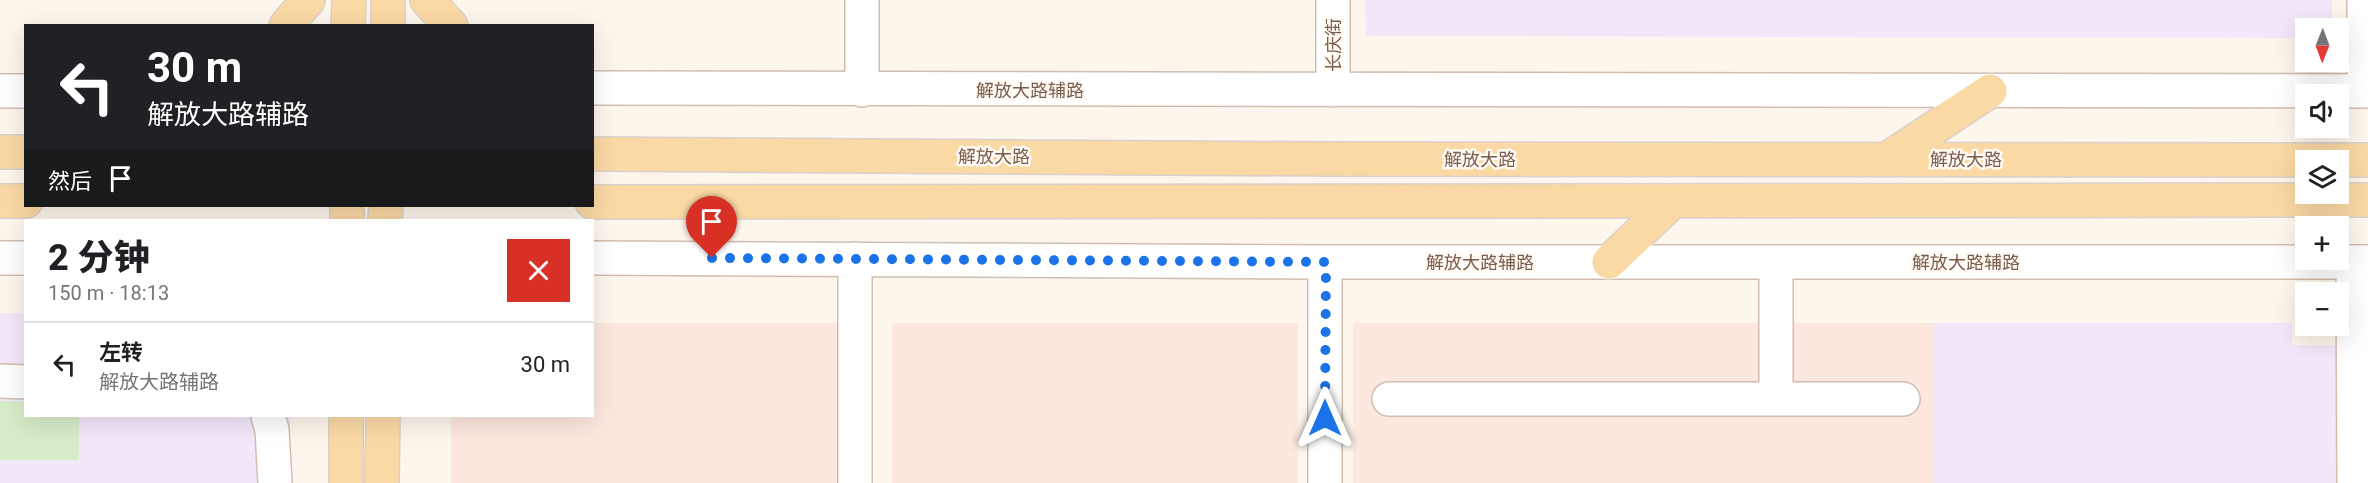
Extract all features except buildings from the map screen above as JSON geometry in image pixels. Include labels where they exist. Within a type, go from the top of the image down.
[{"type":"main road","points":[[288,24],[308,0]]},
{"type":"main road","points":[[348,24],[349,0]]},
{"type":"main road","points":[[388,0],[388,24]]},
{"type":"main road","points":[[427,0],[449,24]]},
{"type":"main road","points":[[1887,159],[1990,91]]},
{"type":"main road","points":[[0,152],[24,152]]},
{"type":"main road","name":"解放大路","points":[[594,154],[1351,159],[2368,160]]},
{"type":"main road","points":[[594,202],[2368,200]]},
{"type":"main road","points":[[0,201],[24,201]]},
{"type":"main road","points":[[1609,262],[1673,201]]},
{"type":"main road","points":[[346,417],[346,483]]},
{"type":"main road","points":[[382,417],[382,483]]},
{"type":"street","points":[[862,0],[862,90]]},
{"type":"street","name":"长庆街","points":[[1333,0],[1333,90]]},
{"type":"street","points":[[2364,0],[2366,91]]},
{"type":"street","name":"解放大路辅路","points":[[594,88],[2366,91]]},
{"type":"street","points":[[0,91],[24,91]]},
{"type":"street","points":[[0,258],[24,258]]},
{"type":"street","name":"解放大路辅路","points":[[594,258],[1326,262],[2361,262]]},
{"type":"street","points":[[855,259],[855,483]]},
{"type":"street","points":[[1325,483],[1326,262]]},
{"type":"street","points":[[1776,262],[1776,399]]},
{"type":"street","points":[[2354,483],[2361,391],[2361,262]]},
{"type":"street","points":[[0,381],[24,382]]},
{"type":"street","points":[[1389,399],[1903,399]]},
{"type":"street","points":[[268,417],[272,430],[275,483]]},
{"type":"shaded area","points":[[1365,0],[2332,0],[2332,18],[2295,18],[2295,38],[1366,36]]},
{"type":"shaded area","points":[[0,313],[24,313],[24,417],[290,417],[290,483],[0,483]]},
{"type":"shaded area","points":[[594,323],[846,323],[846,483],[451,483],[451,417],[594,417]]},
{"type":"shaded area","points":[[892,323],[1298,323],[1298,483],[892,483]]},
{"type":"shaded area","points":[[1353,323],[1933,323],[1933,483],[1353,483]]},
{"type":"shaded area","points":[[1933,323],[2292,323],[2292,345],[2368,345],[2368,483],[1933,483]]},
{"type":"green space","points":[[0,401],[24,401],[24,417],[79,417],[79,460],[0,460]]},
{"type":"route","points":[[712,258],[1326,262],[1325,418]]}]
